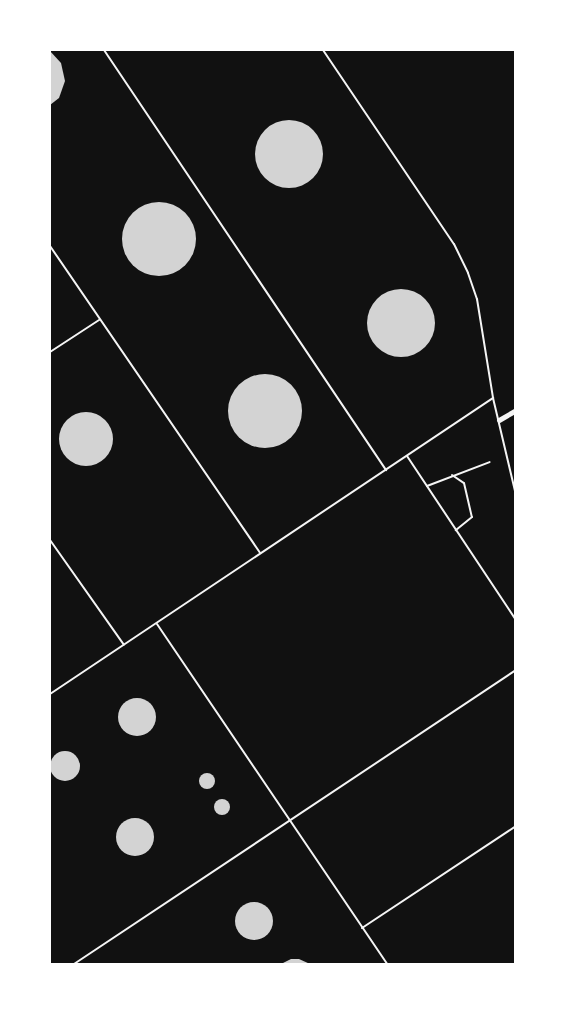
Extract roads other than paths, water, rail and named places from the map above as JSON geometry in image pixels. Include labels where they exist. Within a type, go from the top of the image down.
[{"type":"street","points":[[499,420],[516,410]]},
{"type":"lane","points":[[104,50],[386,470]]},
{"type":"lane","points":[[323,50],[454,244],[464,263],[477,299],[493,398],[516,495]]},
{"type":"lane","points":[[50,246],[261,554]]},
{"type":"lane","points":[[50,352],[99,320]]},
{"type":"lane","points":[[50,694],[493,398]]},
{"type":"lane","points":[[407,456],[516,620]]},
{"type":"lane","points":[[427,486],[490,462]]},
{"type":"lane","points":[[452,475],[464,483],[472,517],[469,522],[456,530]]},
{"type":"lane","points":[[50,540],[124,645]]},
{"type":"lane","points":[[157,623],[387,964]]},
{"type":"lane","points":[[74,964],[516,670]]},
{"type":"lane","points":[[362,928],[516,826]]}]
